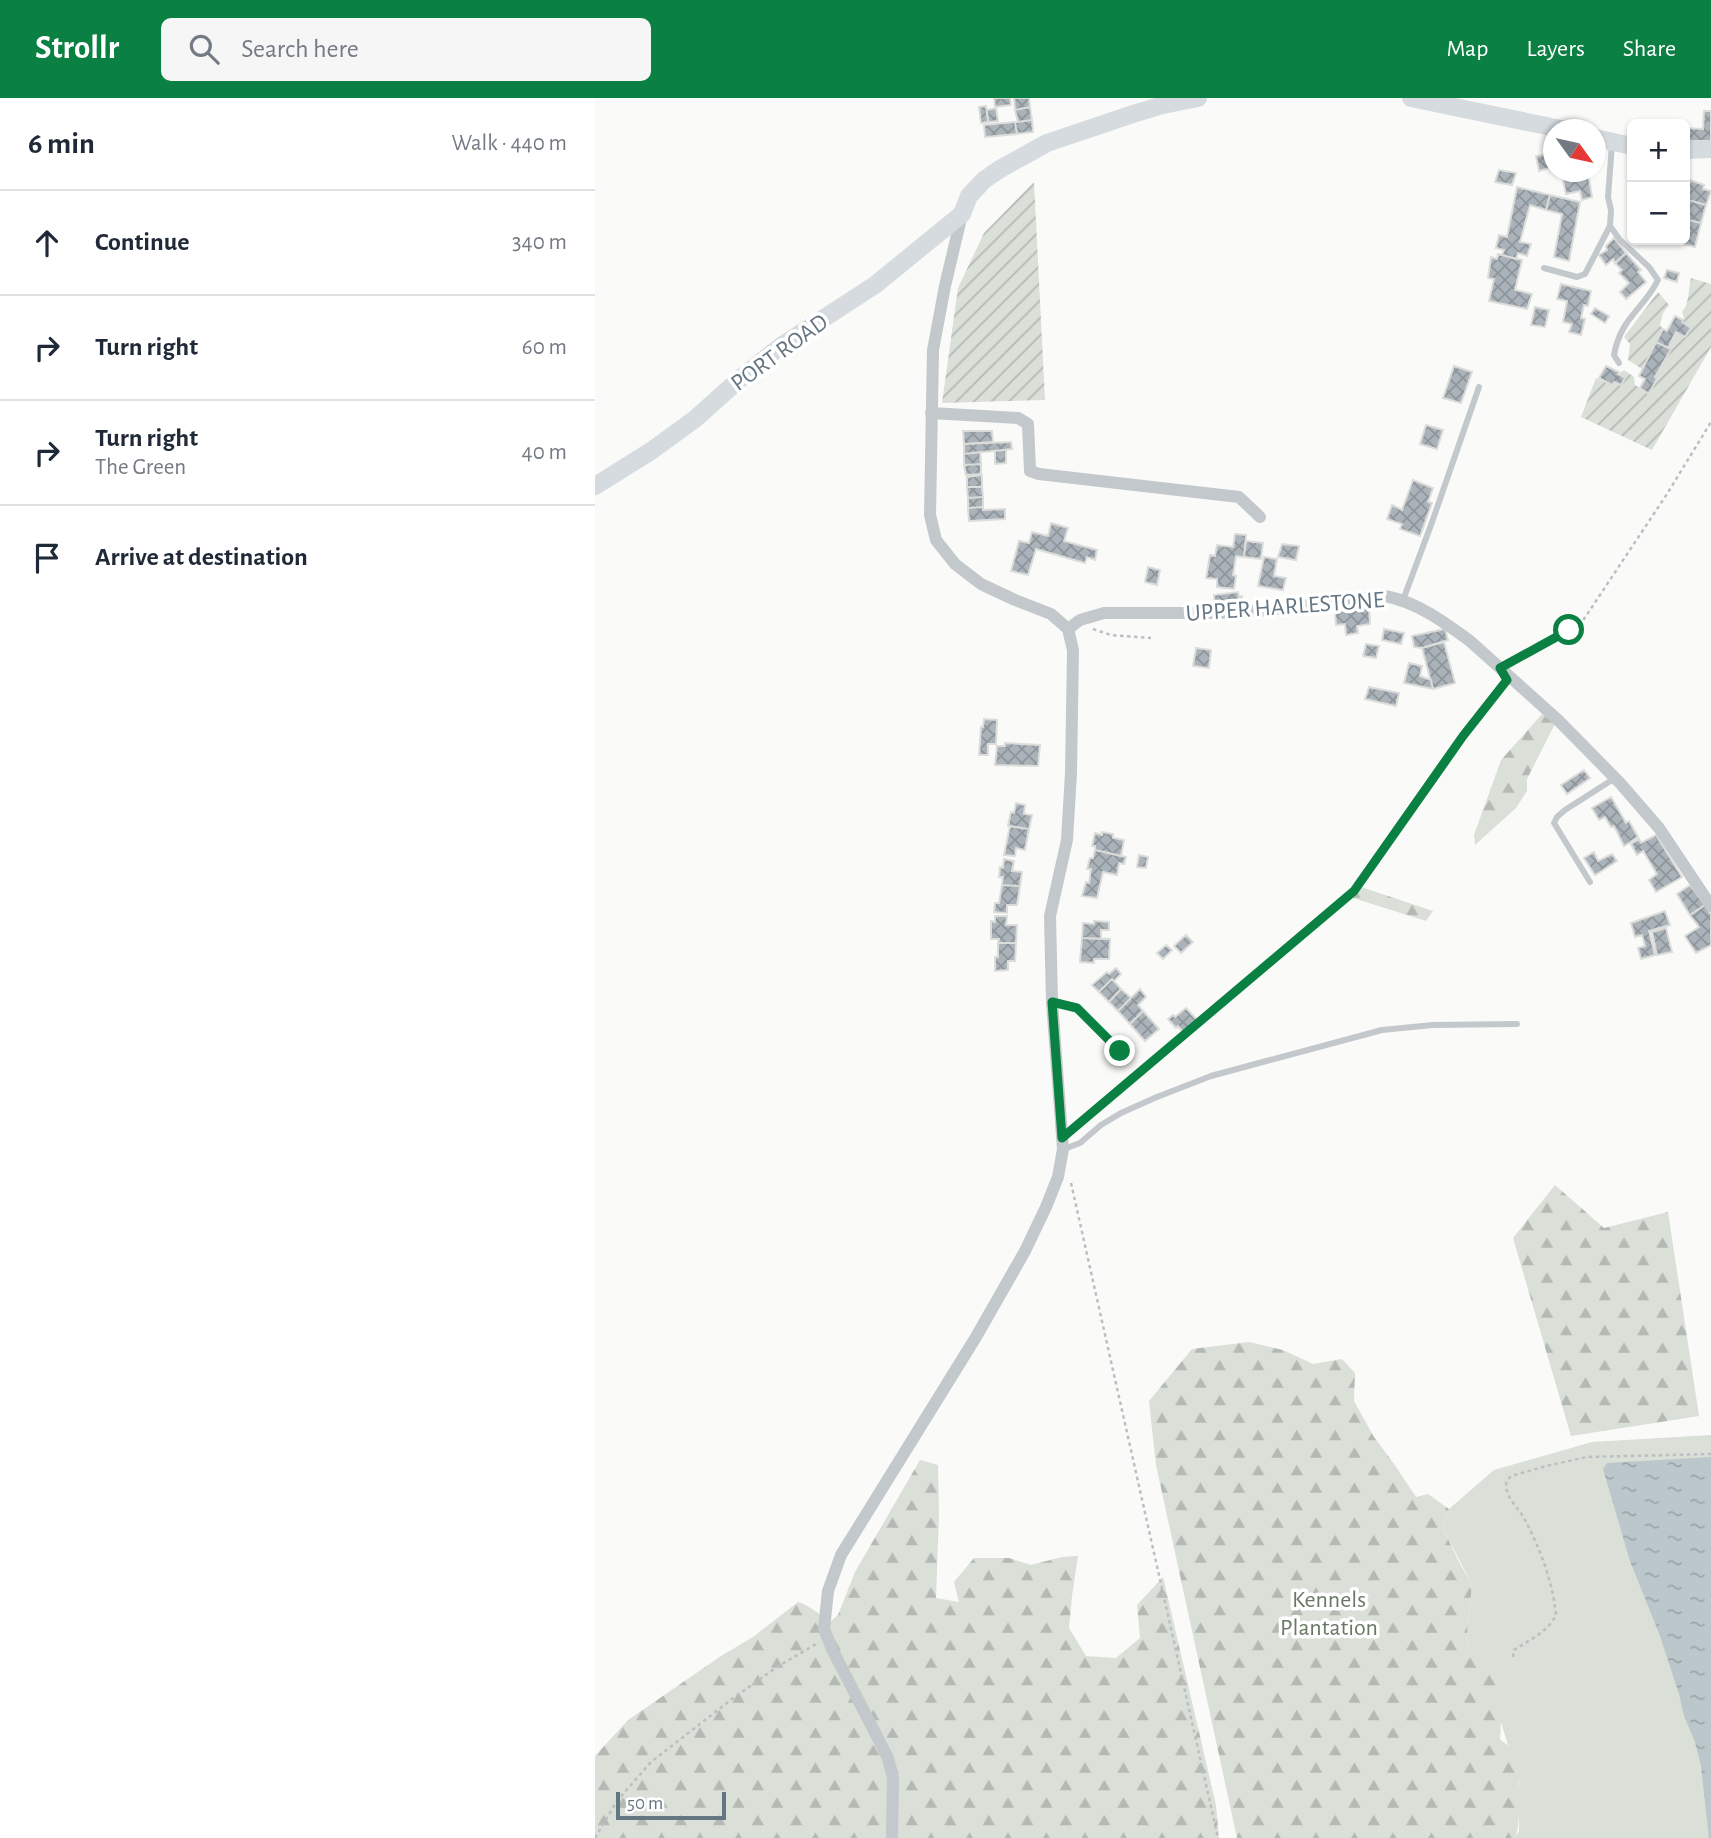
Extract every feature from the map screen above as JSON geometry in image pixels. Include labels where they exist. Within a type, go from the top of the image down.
[{"type":"street","points":[[892,1838],[893,1778],[888,1758],[824,1629],[828,1591],[841,1555],[976,1337],[1025,1251],[1058,1177],[1063,1144],[1052,1002],[1050,916],[1067,839],[1071,774],[1072,625],[981,584],[955,564],[936,540],[930,514],[933,350],[962,214],[969,196],[984,180],[1047,143],[1159,102],[1198,98]]},
{"type":"street","points":[[1412,98],[1543,125]]},
{"type":"street","points":[[1606,140],[1627,145]]},
{"type":"street","points":[[1690,150],[1711,149]]},
{"type":"street","name":"PORT ROAD","points":[[595,486],[652,451],[781,346],[875,285],[962,214]]},
{"type":"street","points":[[931,413],[1018,418],[1028,424],[1030,471],[1039,474],[1238,497],[1260,517]]},
{"type":"street","name":"UPPER HARLESTONE","points":[[1072,625],[1104,613],[1215,613],[1259,611],[1385,596],[1402,600],[1451,627],[1576,738],[1659,828],[1711,905]]},
{"type":"lane","points":[[1544,268],[1577,277],[1585,274],[1611,226],[1606,168]]},
{"type":"lane","points":[[1611,226],[1658,280],[1624,325],[1614,355],[1619,363]]},
{"type":"lane","points":[[1402,600],[1479,387]]},
{"type":"lane","points":[[1590,882],[1554,823],[1565,810],[1615,778]]},
{"type":"lane","points":[[1052,1002],[1077,1008],[1120,1051]]},
{"type":"lane","points":[[1063,1144],[1080,1143],[1101,1125],[1121,1113],[1211,1076],[1382,1030],[1433,1025],[1517,1024]]},
{"type":"path","points":[[1063,1144],[1354,891],[1463,736],[1507,680],[1500,668],[1582,622],[1711,422]]},
{"type":"path","points":[[1072,625],[1111,635],[1151,638]]},
{"type":"path","points":[[1070,1183],[1218,1838]]},
{"type":"path","points":[[1513,1657],[1514,1650],[1550,1626],[1556,1615],[1535,1541],[1525,1518],[1506,1488],[1511,1476],[1587,1457],[1711,1454]]},
{"type":"path","points":[[595,1838],[617,1801],[651,1762],[777,1667],[827,1637]]},
{"type":"green space","points":[[1034,182],[1045,400],[942,403],[958,288],[984,233]]},
{"type":"green space","points":[[1691,278],[1711,284],[1711,347],[1652,450],[1581,417],[1596,378],[1612,385],[1614,382],[1621,385],[1625,378],[1618,374],[1624,370],[1634,377],[1635,385],[1649,393],[1676,332],[1690,328],[1682,322],[1682,312],[1688,300]]},
{"type":"green space","points":[[1658,292],[1669,305],[1663,313],[1660,325],[1663,329],[1642,369],[1628,360],[1630,344],[1624,337]]},
{"type":"green space","points":[[1542,714],[1555,724],[1527,779],[1527,791],[1516,808],[1475,845],[1474,835],[1501,760]]},
{"type":"green space","points":[[1361,887],[1433,911],[1426,921],[1353,898]]},
{"type":"green space","points":[[1555,1185],[1604,1228],[1668,1212],[1699,1416],[1571,1436],[1513,1238]]},
{"type":"green space","name":"Kennels Plantation","points":[[1249,1342],[1283,1350],[1313,1364],[1342,1359],[1355,1373],[1354,1401],[1374,1437],[1416,1497],[1428,1494],[1449,1509],[1443,1528],[1472,1585],[1466,1645],[1491,1661],[1502,1704],[1500,1739],[1515,1757],[1519,1808],[1515,1838],[1237,1838],[1156,1465],[1149,1401],[1192,1349]]},
{"type":"green space","points":[[1711,1435],[1711,1838],[1515,1838],[1519,1831],[1519,1782],[1501,1722],[1491,1661],[1466,1645],[1472,1585],[1443,1528],[1449,1509],[1494,1470],[1592,1442]]},
{"type":"green space","points":[[920,1460],[938,1465],[936,1598],[959,1602],[954,1582],[974,1558],[1009,1558],[1031,1565],[1078,1556],[1069,1628],[1086,1656],[1116,1658],[1140,1638],[1137,1605],[1163,1577],[1216,1805],[1219,1838],[595,1838],[595,1756],[628,1720],[753,1637],[798,1602],[831,1621],[838,1615],[855,1572]]},
{"type":"water","points":[[1711,1457],[1709,1838],[1701,1766],[1695,1742],[1684,1716],[1660,1636],[1630,1561],[1603,1469],[1607,1463]]},
{"type":"building","points":[[994,98],[1010,98],[1011,105],[995,107]]},
{"type":"building","points":[[1014,98],[1029,98],[1030,107],[1015,110]]},
{"type":"building","points":[[986,106],[988,122],[981,123],[979,107]]},
{"type":"building","points":[[1030,107],[1032,120],[1018,122],[1015,110]]},
{"type":"building","points":[[996,108],[998,121],[988,122],[987,110]]},
{"type":"building","points":[[1704,111],[1711,111],[1711,141],[1690,141],[1690,128],[1703,129]]},
{"type":"building","points":[[1032,120],[1033,132],[1017,134],[1015,122]]},
{"type":"building","points":[[1015,122],[1017,134],[985,137],[984,125]]},
{"type":"building","points":[[1543,155],[1543,170],[1539,171],[1536,156]]},
{"type":"building","points":[[1499,170],[1516,173],[1512,185],[1495,182]]},
{"type":"building","points":[[1690,180],[1711,191],[1706,205],[1690,200]]},
{"type":"building","points":[[1563,182],[1590,182],[1592,197],[1582,200],[1580,191],[1566,194]]},
{"type":"building","points":[[1517,187],[1550,195],[1546,210],[1530,205],[1520,242],[1531,244],[1527,256],[1518,253],[1516,259],[1502,255],[1504,250],[1496,248],[1499,235],[1507,237]]},
{"type":"building","points":[[1550,195],[1580,202],[1569,261],[1554,257],[1562,214],[1546,210]]},
{"type":"building","points":[[1690,200],[1706,205],[1701,223],[1690,220]]},
{"type":"building","points":[[1690,220],[1701,223],[1695,247],[1686,245],[1690,245]]},
{"type":"building","points":[[1614,238],[1626,253],[1615,263],[1613,259],[1606,265],[1599,255],[1607,250],[1606,246]]},
{"type":"building","points":[[1626,253],[1641,270],[1638,272],[1646,282],[1626,299],[1620,292],[1629,283],[1619,273],[1622,270],[1615,263]]},
{"type":"building","points":[[1498,254],[1522,260],[1515,290],[1532,294],[1527,309],[1489,301],[1494,279],[1488,278],[1491,257],[1497,259]]},
{"type":"building","points":[[1667,270],[1679,273],[1677,282],[1664,278]]},
{"type":"building","points":[[1561,284],[1591,291],[1588,306],[1584,305],[1581,318],[1585,319],[1581,335],[1569,332],[1572,324],[1563,322],[1567,301],[1557,299]]},
{"type":"building","points":[[1535,307],[1549,310],[1545,327],[1531,325]]},
{"type":"building","points":[[1595,308],[1609,316],[1605,323],[1591,314]]},
{"type":"building","points":[[1675,316],[1691,328],[1685,337],[1676,332],[1668,348],[1656,342],[1663,329],[1667,331]]},
{"type":"building","points":[[1656,342],[1671,349],[1649,394],[1640,388],[1645,379],[1639,376]]},
{"type":"building","points":[[1454,366],[1472,372],[1461,403],[1443,398]]},
{"type":"building","points":[[1606,366],[1625,378],[1621,385],[1614,382],[1612,385],[1599,378]]},
{"type":"building","points":[[1426,425],[1443,430],[1437,449],[1420,444]]},
{"type":"building","points":[[963,431],[992,431],[993,442],[964,444]]},
{"type":"building","points":[[1011,442],[1012,449],[964,454],[964,444]]},
{"type":"building","points":[[1006,450],[1006,463],[995,464],[995,451]]},
{"type":"building","points":[[980,452],[981,464],[964,465],[964,454]]},
{"type":"building","points":[[981,464],[981,474],[966,475],[964,465]]},
{"type":"building","points":[[982,475],[982,487],[967,487],[967,477]]},
{"type":"building","points":[[1413,480],[1433,488],[1428,502],[1432,503],[1420,536],[1400,529],[1402,524],[1387,519],[1392,505],[1402,510]]},
{"type":"building","points":[[967,487],[982,487],[983,497],[968,498]]},
{"type":"building","points":[[983,497],[983,507],[968,508],[968,498]]},
{"type":"building","points":[[983,507],[983,510],[1005,509],[1005,519],[969,521],[968,508]]},
{"type":"building","points":[[1051,523],[1068,528],[1064,541],[1097,550],[1095,560],[1087,557],[1085,563],[1036,549],[1028,575],[1011,571],[1019,541],[1029,543],[1032,532],[1048,536]]},
{"type":"building","points":[[1235,534],[1246,535],[1244,557],[1236,556],[1234,589],[1217,587],[1217,579],[1206,578],[1210,555],[1215,556],[1217,545],[1233,547]]},
{"type":"building","points":[[1246,541],[1263,543],[1261,559],[1244,557]]},
{"type":"building","points":[[1282,544],[1299,546],[1296,560],[1278,557]]},
{"type":"building","points":[[1264,557],[1277,559],[1274,576],[1286,578],[1283,590],[1258,586]]},
{"type":"building","points":[[1148,567],[1160,570],[1157,585],[1145,582]]},
{"type":"building","points":[[1238,592],[1239,597],[1242,596],[1243,605],[1215,608],[1214,595]]},
{"type":"building","points":[[1369,607],[1370,624],[1357,626],[1358,633],[1346,635],[1345,624],[1336,625],[1335,612]]},
{"type":"building","points":[[1384,629],[1404,633],[1401,644],[1382,640]]},
{"type":"building","points":[[1445,629],[1448,640],[1422,648],[1414,647],[1412,636]]},
{"type":"building","points":[[1444,642],[1455,683],[1433,689],[1422,648]]},
{"type":"building","points":[[1366,644],[1379,646],[1376,658],[1363,656]]},
{"type":"building","points":[[1196,648],[1211,650],[1209,668],[1193,666]]},
{"type":"building","points":[[1409,663],[1422,666],[1420,676],[1431,680],[1433,689],[1404,683]]},
{"type":"building","points":[[1369,687],[1399,693],[1396,706],[1365,699]]},
{"type":"building","points":[[984,719],[997,720],[996,744],[988,744],[988,755],[979,755],[981,727]]},
{"type":"building","points":[[1005,743],[1040,745],[1038,766],[995,765],[997,746],[1005,746]]},
{"type":"building","points":[[1584,770],[1590,778],[1567,794],[1561,785]]},
{"type":"building","points":[[1611,797],[1626,823],[1629,821],[1638,837],[1624,846],[1614,826],[1611,827],[1605,817],[1599,820],[1592,808]]},
{"type":"building","points":[[1016,803],[1025,805],[1024,814],[1032,815],[1029,829],[1008,826]]},
{"type":"building","points":[[1010,826],[1029,829],[1025,850],[1016,848],[1015,856],[1004,855]]},
{"type":"building","points":[[1102,832],[1124,840],[1121,856],[1095,850],[1095,846],[1092,846],[1095,833],[1102,835]]},
{"type":"building","points":[[1656,835],[1682,877],[1656,892],[1649,880],[1657,874],[1643,851],[1637,855],[1631,844],[1639,839],[1641,843]]},
{"type":"building","points":[[1095,850],[1126,857],[1124,864],[1119,863],[1117,875],[1103,872],[1097,898],[1082,896],[1086,882],[1089,883],[1091,869],[1087,869]]},
{"type":"building","points":[[1594,852],[1598,861],[1612,854],[1617,861],[1595,875],[1584,858]]},
{"type":"building","points":[[1139,855],[1148,857],[1146,868],[1137,867]]},
{"type":"building","points":[[1004,859],[1014,861],[1012,871],[1022,872],[1020,886],[1002,885],[1003,877],[999,877]]},
{"type":"building","points":[[1002,885],[1020,886],[1017,905],[1007,905],[1007,913],[994,912],[995,903],[999,903]]},
{"type":"building","points":[[1690,885],[1705,905],[1690,915],[1677,894]]},
{"type":"building","points":[[1705,905],[1711,915],[1711,945],[1696,953],[1685,936],[1699,927],[1690,915]]},
{"type":"building","points":[[1665,911],[1670,925],[1649,931],[1655,955],[1641,959],[1638,948],[1645,946],[1642,935],[1635,937],[1631,923]]},
{"type":"building","points":[[995,916],[1007,916],[1006,925],[1017,925],[1016,943],[998,943],[999,939],[991,939],[991,921],[995,922]]},
{"type":"building","points":[[1094,921],[1109,922],[1109,930],[1101,930],[1101,939],[1082,938],[1083,923],[1094,924]]},
{"type":"building","points":[[1666,928],[1672,952],[1657,955],[1652,932]]},
{"type":"building","points":[[1186,935],[1193,942],[1181,953],[1174,946]]},
{"type":"building","points":[[1082,938],[1110,939],[1109,959],[1094,959],[1094,963],[1080,962]]},
{"type":"building","points":[[998,943],[1016,943],[1015,961],[1008,961],[1008,970],[995,971]]},
{"type":"building","points":[[1166,945],[1172,950],[1163,959],[1157,953]]},
{"type":"building","points":[[1116,968],[1121,974],[1099,992],[1092,985],[1107,972],[1109,974]]},
{"type":"building","points":[[1112,979],[1121,989],[1109,1002],[1099,992]]},
{"type":"building","points":[[1121,989],[1131,998],[1118,1011],[1109,1002]]},
{"type":"building","points":[[1140,989],[1146,997],[1138,1005],[1143,1011],[1130,1024],[1118,1011]]},
{"type":"building","points":[[1186,1008],[1197,1020],[1183,1032],[1168,1019]]},
{"type":"building","points":[[1143,1011],[1159,1029],[1145,1041],[1130,1024]]},
{"type":"route","points":[[1120,1051],[1077,1008],[1052,1002],[1062,1138],[1354,891],[1463,736],[1507,680],[1500,668],[1569,630]]}]
